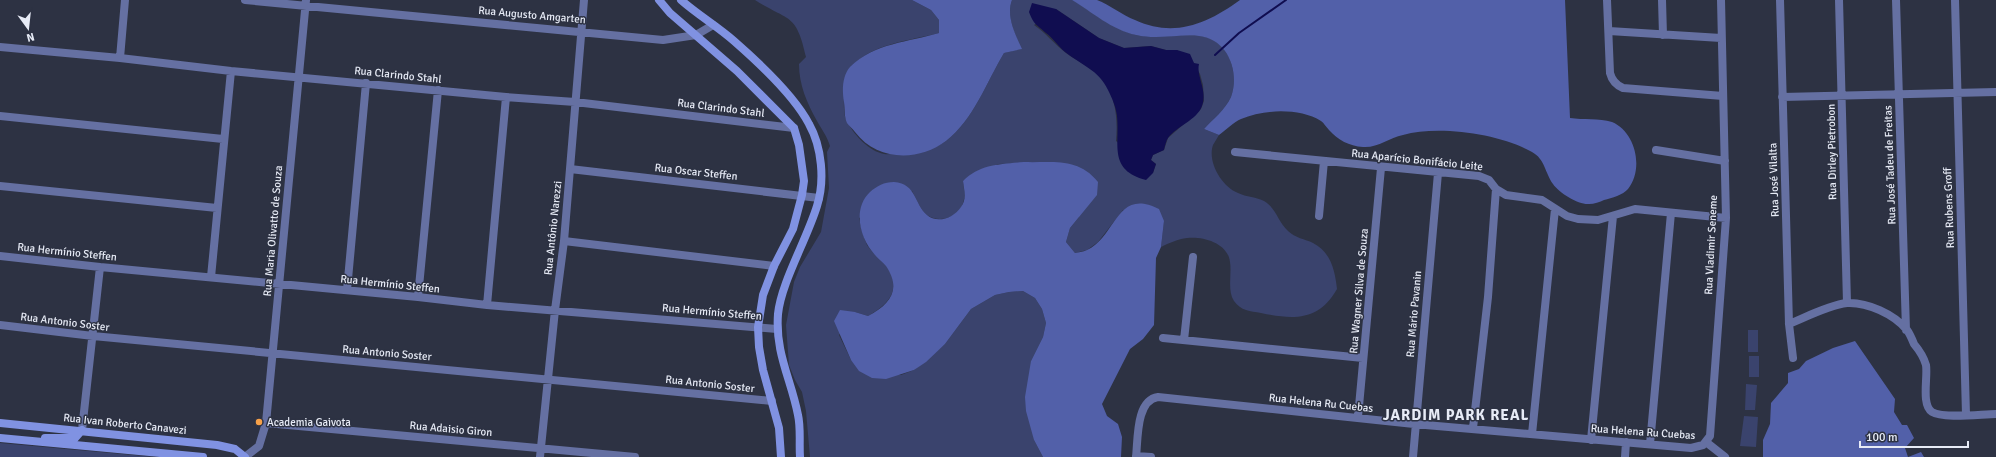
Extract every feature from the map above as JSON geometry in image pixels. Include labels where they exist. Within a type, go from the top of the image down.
[{"type":"main road","points":[[659,0],[670,13],[737,71],[794,128],[802,163],[804,181],[802,195],[793,229],[774,266],[764,295],[758,327],[759,347],[763,370],[779,428],[781,457]]},
{"type":"main road","points":[[681,0],[733,40],[782,88],[809,124],[820,155],[819,198],[811,226],[781,299],[778,329],[782,363],[799,416],[800,457]]},
{"type":"main road","name":"Rua Ivan Roberto Canavezi","points":[[0,423],[205,443],[235,449],[245,457]]},
{"type":"main road","points":[[27,441],[37,438],[75,438],[82,430]]},
{"type":"main road","points":[[0,438],[203,457]]},
{"type":"main road","points":[[199,457],[200,449],[205,443]]},
{"type":"street","points":[[120,58],[125,0]]},
{"type":"street","name":"Rua Augusto Amgarten","points":[[245,0],[306,3],[582,30],[663,40],[696,35]]},
{"type":"street","name":"Rua Antônio Narezzi","points":[[540,457],[555,310],[564,241],[584,0]]},
{"type":"street","points":[[1607,0],[1610,73],[1614,81],[1623,88],[1723,96]]},
{"type":"street","points":[[1662,0],[1663,35]]},
{"type":"street","name":"Rua Vladimir Seneme","points":[[1706,442],[1710,436],[1726,218],[1721,0]]},
{"type":"street","name":"Rua José Vilalta","points":[[1780,0],[1789,324],[1793,358]]},
{"type":"street","name":"Rua Dirley Pietrobon","points":[[1839,0],[1847,303]]},
{"type":"street","name":"Rua José Tadeu de Freitas","points":[[1896,0],[1906,330]]},
{"type":"street","name":"Rua Rubens Groff","points":[[1955,0],[1966,415]]},
{"type":"street","name":"Rua Maria Olivatto de Souza","points":[[245,457],[259,446],[266,423],[271,354],[280,285],[298,76],[306,3]]},
{"type":"street","points":[[696,35],[713,25]]},
{"type":"street","points":[[1608,31],[1721,38]]},
{"type":"street","name":"Rua Clarindo Stahl","points":[[0,47],[120,58],[231,71],[298,76],[506,97],[575,102],[794,128]]},
{"type":"street","points":[[211,277],[223,139],[231,71]]},
{"type":"street","points":[[347,290],[366,83]]},
{"type":"street","points":[[418,297],[438,90]]},
{"type":"street","points":[[1782,97],[1996,92]]},
{"type":"street","points":[[487,305],[506,97]]},
{"type":"street","points":[[0,116],[223,139]]},
{"type":"street","points":[[1656,150],[1725,161]]},
{"type":"street","name":"Rua Aparício Bonifácio Leite","points":[[1235,152],[1381,168],[1482,177],[1492,182],[1496,189],[1510,196],[1542,200],[1567,216],[1588,220],[1613,216],[1626,210],[1635,209],[1726,218]]},
{"type":"street","points":[[1319,216],[1324,161]]},
{"type":"street","name":"Rua Wagner Silva de Souza","points":[[1358,417],[1381,168]]},
{"type":"street","name":"Rua Oscar Steffen","points":[[570,169],[819,198]]},
{"type":"street","name":"Rua Mário Pavanin","points":[[1413,457],[1414,424],[1438,173]]},
{"type":"street","points":[[0,186],[217,208]]},
{"type":"street","points":[[1473,428],[1488,297],[1496,189]]},
{"type":"street","points":[[1532,434],[1555,209]]},
{"type":"street","points":[[1650,444],[1671,213]]},
{"type":"street","points":[[1591,440],[1613,216]]},
{"type":"street","points":[[564,241],[774,266]]},
{"type":"street","name":"Rua Hermínio Steffen","points":[[0,256],[487,305],[778,329]]},
{"type":"street","points":[[1184,340],[1194,257]]},
{"type":"street","points":[[82,430],[100,267]]},
{"type":"street","points":[[1789,324],[1816,312],[1847,303],[1876,309],[1890,316],[1906,330],[1926,365],[1926,402],[1928,408],[1933,413],[1942,415],[1996,414]]},
{"type":"street","name":"Rua Antonio Soster","points":[[0,325],[271,354],[772,401]]},
{"type":"street","points":[[1163,338],[1363,358]]},
{"type":"street","name":"Rua Helena Ru Cuebas","points":[[1136,456],[1142,410],[1148,401],[1158,397],[1414,424],[1473,428],[1591,440],[1694,448],[1706,442]]},
{"type":"street","name":"Rua Adaisio Giron","points":[[266,423],[635,457]]},
{"type":"street","points":[[1625,457],[1626,442]]},
{"type":"street","points":[[1706,442],[1725,457]]},
{"type":"street","points":[[1136,456],[1151,457]]},
{"type":"shaded area","points":[[755,0],[912,0],[931,10],[939,20],[939,33],[880,48],[859,60],[846,74],[844,103],[846,120],[854,133],[863,142],[873,150],[884,154],[894,154],[938,146],[956,132],[979,100],[1004,53],[1021,49],[1011,19],[1010,6],[1012,0],[1072,0],[1076,1],[1103,20],[1136,35],[1152,37],[1200,36],[1210,38],[1218,43],[1229,58],[1233,68],[1234,77],[1231,97],[1222,110],[1204,129],[1219,135],[1213,145],[1212,152],[1212,159],[1217,173],[1221,180],[1232,190],[1264,201],[1271,207],[1282,224],[1291,233],[1313,243],[1324,251],[1331,263],[1337,289],[1330,300],[1322,307],[1314,313],[1305,316],[1284,317],[1246,310],[1240,307],[1232,297],[1230,287],[1230,262],[1225,250],[1214,242],[1200,238],[1180,239],[1161,247],[1164,221],[1123,210],[1098,242],[1087,250],[1075,253],[1066,242],[1070,228],[1079,217],[1038,163],[998,164],[963,181],[964,196],[962,206],[956,214],[947,218],[936,219],[927,215],[912,191],[859,218],[867,245],[871,251],[886,265],[891,274],[893,289],[887,301],[868,316],[855,312],[839,335],[851,360],[901,375],[914,370],[945,344],[971,309],[995,295],[1023,291],[1035,298],[1042,309],[1046,323],[1043,337],[1031,361],[1034,440],[1043,457],[810,457],[806,411],[802,392],[789,365],[786,325],[794,282],[800,267],[821,232],[829,188],[827,152],[830,146],[810,107],[802,87],[799,64],[806,57],[799,32],[790,20]],"holes":[[[1056,9],[1099,38],[1124,48],[1151,46],[1166,50],[1177,50],[1194,63],[1200,74],[1203,85],[1204,101],[1201,109],[1168,138],[1164,150],[1153,155],[1151,160],[1156,164],[1153,173],[1116,141],[1117,125],[1115,108],[1110,92],[1101,77],[1093,70],[1066,53],[1034,25]]]},
{"type":"shaded area","points":[[912,0],[1012,0],[1010,6],[1011,19],[1014,31],[1022,49],[1004,53],[972,111],[956,132],[946,141],[923,153],[898,155],[875,149],[864,142],[848,124],[845,115],[843,84],[845,75],[850,67],[859,59],[870,53],[892,44],[939,33],[939,20],[931,10]]},
{"type":"shaded area","points":[[1072,0],[1097,0],[1130,18],[1149,25],[1163,28],[1177,28],[1203,22],[1240,0],[1565,0],[1570,118],[1607,121],[1620,127],[1632,142],[1635,152],[1636,172],[1628,189],[1620,195],[1597,203],[1585,204],[1570,198],[1560,191],[1550,180],[1540,158],[1532,152],[1503,140],[1487,136],[1451,131],[1418,132],[1398,136],[1374,146],[1363,147],[1348,144],[1340,140],[1332,134],[1321,121],[1312,117],[1282,111],[1260,113],[1238,120],[1219,135],[1204,129],[1222,110],[1231,97],[1234,77],[1229,58],[1218,43],[1209,38],[1199,36],[1152,37],[1127,33],[1110,25]]},
{"type":"shaded area","points":[[1032,3],[1056,9],[1099,38],[1124,48],[1151,46],[1166,50],[1177,50],[1190,54],[1194,63],[1199,64],[1199,74],[1204,95],[1202,106],[1196,115],[1168,138],[1164,150],[1153,155],[1151,160],[1156,164],[1153,173],[1146,180],[1134,176],[1126,170],[1121,163],[1117,146],[1118,127],[1115,106],[1104,83],[1100,77],[1089,68],[1065,52],[1032,20],[1029,12]]},
{"type":"shaded area","points":[[1024,162],[1055,162],[1073,165],[1082,168],[1098,182],[1097,195],[1070,228],[1066,242],[1075,253],[1087,250],[1097,243],[1105,235],[1118,216],[1125,209],[1134,204],[1145,204],[1159,209],[1164,221],[1161,247],[1156,258],[1154,325],[1143,339],[1130,349],[1102,404],[1107,416],[1118,424],[1122,437],[1121,457],[1043,457],[1034,440],[1026,411],[1025,397],[1031,361],[1043,337],[1046,323],[1042,309],[1035,298],[1023,291],[995,295],[971,309],[945,344],[926,362],[914,370],[886,379],[872,378],[859,371],[851,360],[834,321],[840,310],[868,316],[888,301],[893,289],[891,275],[886,266],[876,256],[865,241],[862,233],[860,224],[861,207],[864,199],[870,192],[878,186],[887,183],[894,182],[907,186],[927,215],[931,218],[940,219],[950,217],[958,211],[963,204],[965,194],[963,181],[970,175],[983,168],[991,166]]},
{"type":"shaded area","points":[[1748,330],[1758,330],[1758,352],[1748,352]]},
{"type":"shaded area","points":[[1855,341],[1895,399],[1894,412],[1902,425],[1907,425],[1914,438],[1905,448],[1908,457],[1763,457],[1763,440],[1770,424],[1771,403],[1788,383],[1788,373],[1799,369],[1806,361],[1833,348]]},
{"type":"shaded area","points":[[1749,356],[1759,356],[1759,377],[1749,377]]},
{"type":"shaded area","points":[[1746,384],[1757,385],[1755,410],[1745,410]]},
{"type":"shaded area","points":[[1744,416],[1758,417],[1756,447],[1740,446]]},
{"type":"shaded area","points":[[0,443],[155,457],[0,457]]},
{"type":"shaded area","points":[[1921,452],[1924,457],[1908,457]]},
{"type":"waterway","points":[[1215,55],[1239,33],[1286,0]]},
{"type":"place","name":"Academia Gaivota","points":[[259,422]]},
{"type":"district","name":"JARDIM PARK REAL","points":[[1456,415]]}]
